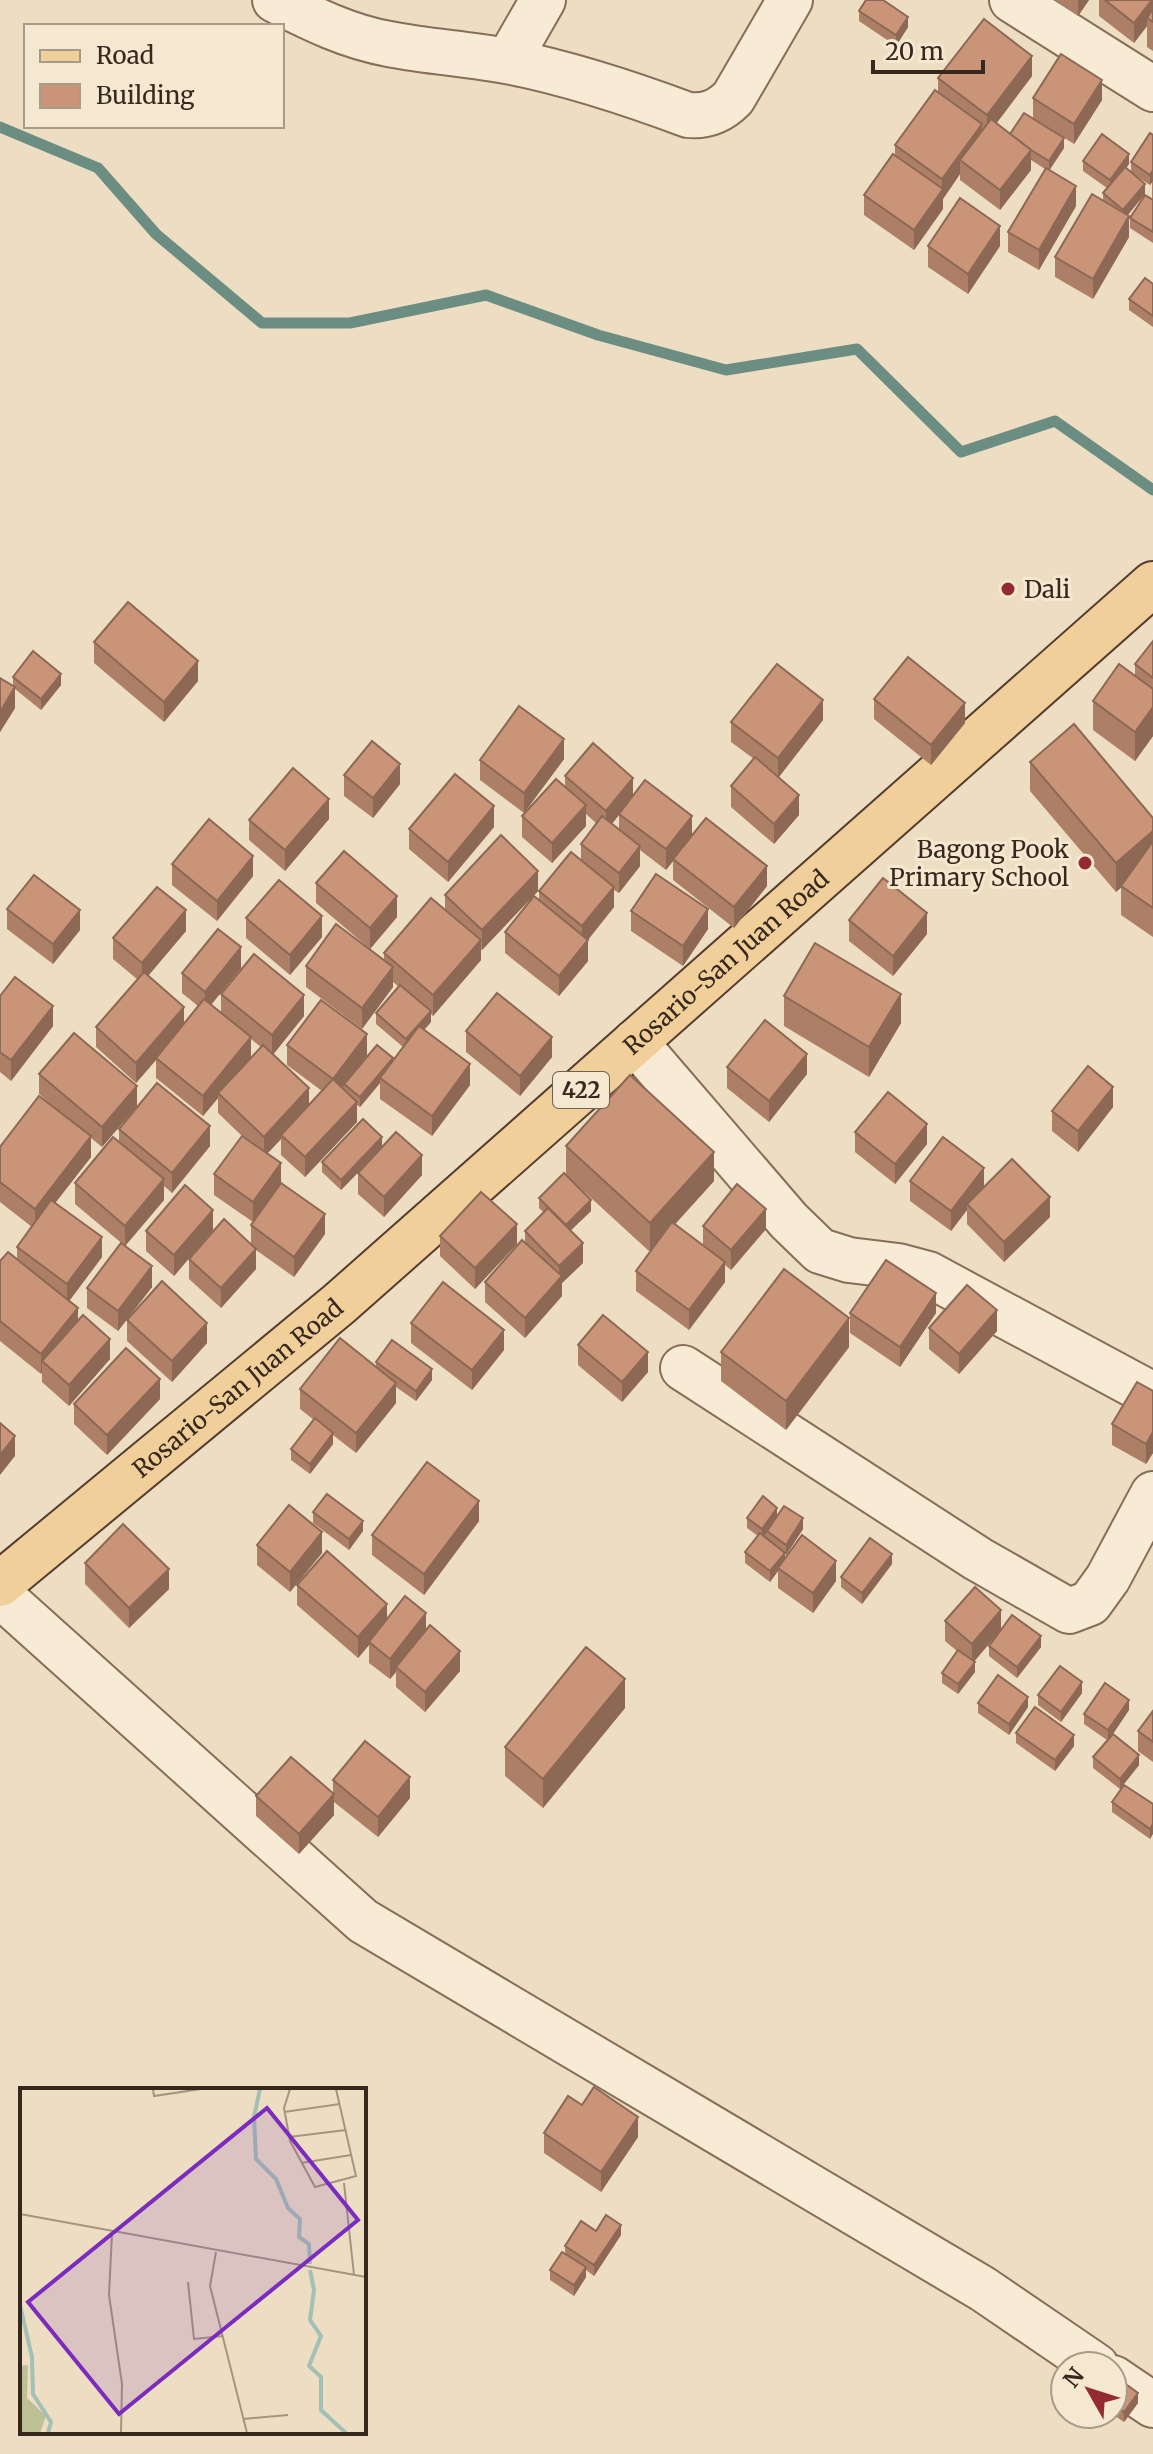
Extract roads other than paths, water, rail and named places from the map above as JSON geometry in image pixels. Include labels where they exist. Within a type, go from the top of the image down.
[{"type":"main road","name":"Rosario-San Juan Road","points":[[0,1584],[339,1304],[1153,584]]},
{"type":"street","points":[[508,61],[543,0]]},
{"type":"street","points":[[288,3],[321,23],[388,44],[508,61],[608,86],[688,115],[711,114],[733,98],[790,0]]},
{"type":"street","points":[[1012,0],[1153,89]]},
{"type":"street","points":[[635,1042],[789,1221],[820,1251],[849,1260],[898,1266],[928,1274],[1153,1395]]},
{"type":"street","points":[[683,1368],[978,1559],[1069,1611],[1090,1603],[1153,1494]]},
{"type":"street","points":[[0,1595],[363,1921],[983,2289],[1073,2350]]},
{"type":"street","points":[[1129,2389],[1153,2405]]},
{"type":"waterway","points":[[0,127],[98,168],[156,234],[262,323],[350,323],[486,295],[598,335],[726,370],[857,349],[961,452],[1055,421],[1153,490]]},
{"type":"place","name":"Dali","points":[[1008,589]]},
{"type":"place","name":"Bagong Pook Primary School","points":[[1085,863]]}]
